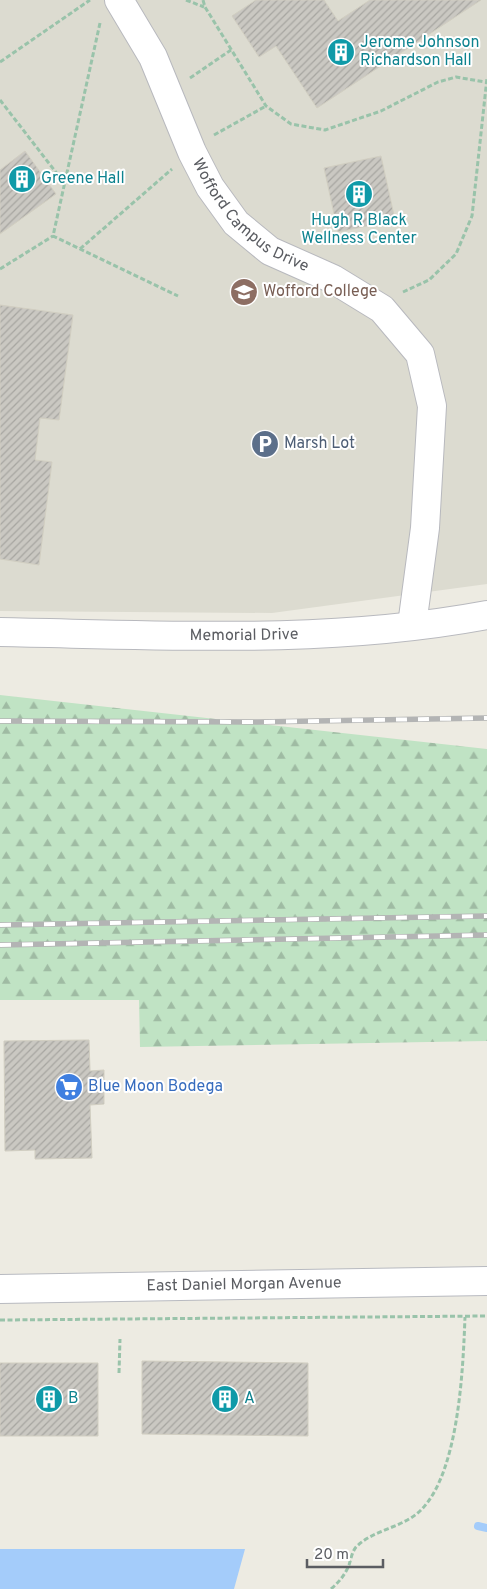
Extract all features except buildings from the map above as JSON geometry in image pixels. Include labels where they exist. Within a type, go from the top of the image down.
[{"type":"street","name":"Wofford Campus Drive","points":[[110,10],[153,57],[192,152],[210,187],[236,224],[270,251],[334,279],[382,309],[420,354],[432,406],[425,528],[412,625]]},
{"type":"street","name":"Memorial Drive","points":[[0,632],[274,636],[444,623],[487,615]]},
{"type":"street","name":"East Daniel Morgan Avenue","points":[[0,1289],[487,1281]]},
{"type":"path","points":[[0,62],[90,0]]},
{"type":"path","points":[[186,0],[205,8]]},
{"type":"path","points":[[203,0],[205,8],[266,106],[292,124],[325,130],[381,111],[438,82],[456,77],[486,80],[472,216],[456,254],[429,280],[400,294]]},
{"type":"path","points":[[0,269],[53,236],[64,184],[110,10]]},
{"type":"path","points":[[185,81],[231,50]]},
{"type":"path","points":[[0,100],[64,184]]},
{"type":"path","points":[[80,249],[209,138],[266,106]]},
{"type":"path","points":[[53,236],[178,296]]},
{"type":"path","points":[[0,1320],[487,1316]]},
{"type":"path","points":[[331,1589],[340,1580],[354,1549],[366,1538],[400,1524],[420,1511],[436,1494],[454,1441],[466,1317]]},
{"type":"path","points":[[119,1373],[120,1339]]},
{"type":"shaded area","name":"Wofford College","points":[[0,0],[487,0],[487,584],[272,613],[0,611]]},
{"type":"green space","points":[[0,695],[487,749],[487,1041],[140,1047],[139,1000],[0,1000]]},
{"type":"water","points":[[0,1549],[245,1549],[234,1589],[0,1589]]},
{"type":"waterway","points":[[478,1526],[487,1528]]},
{"type":"railway","points":[[0,721],[258,722],[487,718]]},
{"type":"railway","points":[[0,925],[487,916]]},
{"type":"railway","points":[[0,945],[487,935]]},
{"type":"place","name":"Jerome Johnson Richardson Hall","points":[[341,52]]},
{"type":"place","name":"Greene Hall","points":[[22,179]]},
{"type":"place","name":"Hugh R Black Wellness Center","points":[[359,194]]},
{"type":"place","name":"Wofford College","points":[[244,292]]},
{"type":"place","name":"Marsh Lot","points":[[265,444]]},
{"type":"place","name":"Blue Moon Bodega","points":[[69,1087]]},
{"type":"place","name":"B","points":[[49,1399]]},
{"type":"place","name":"A","points":[[225,1399]]}]
